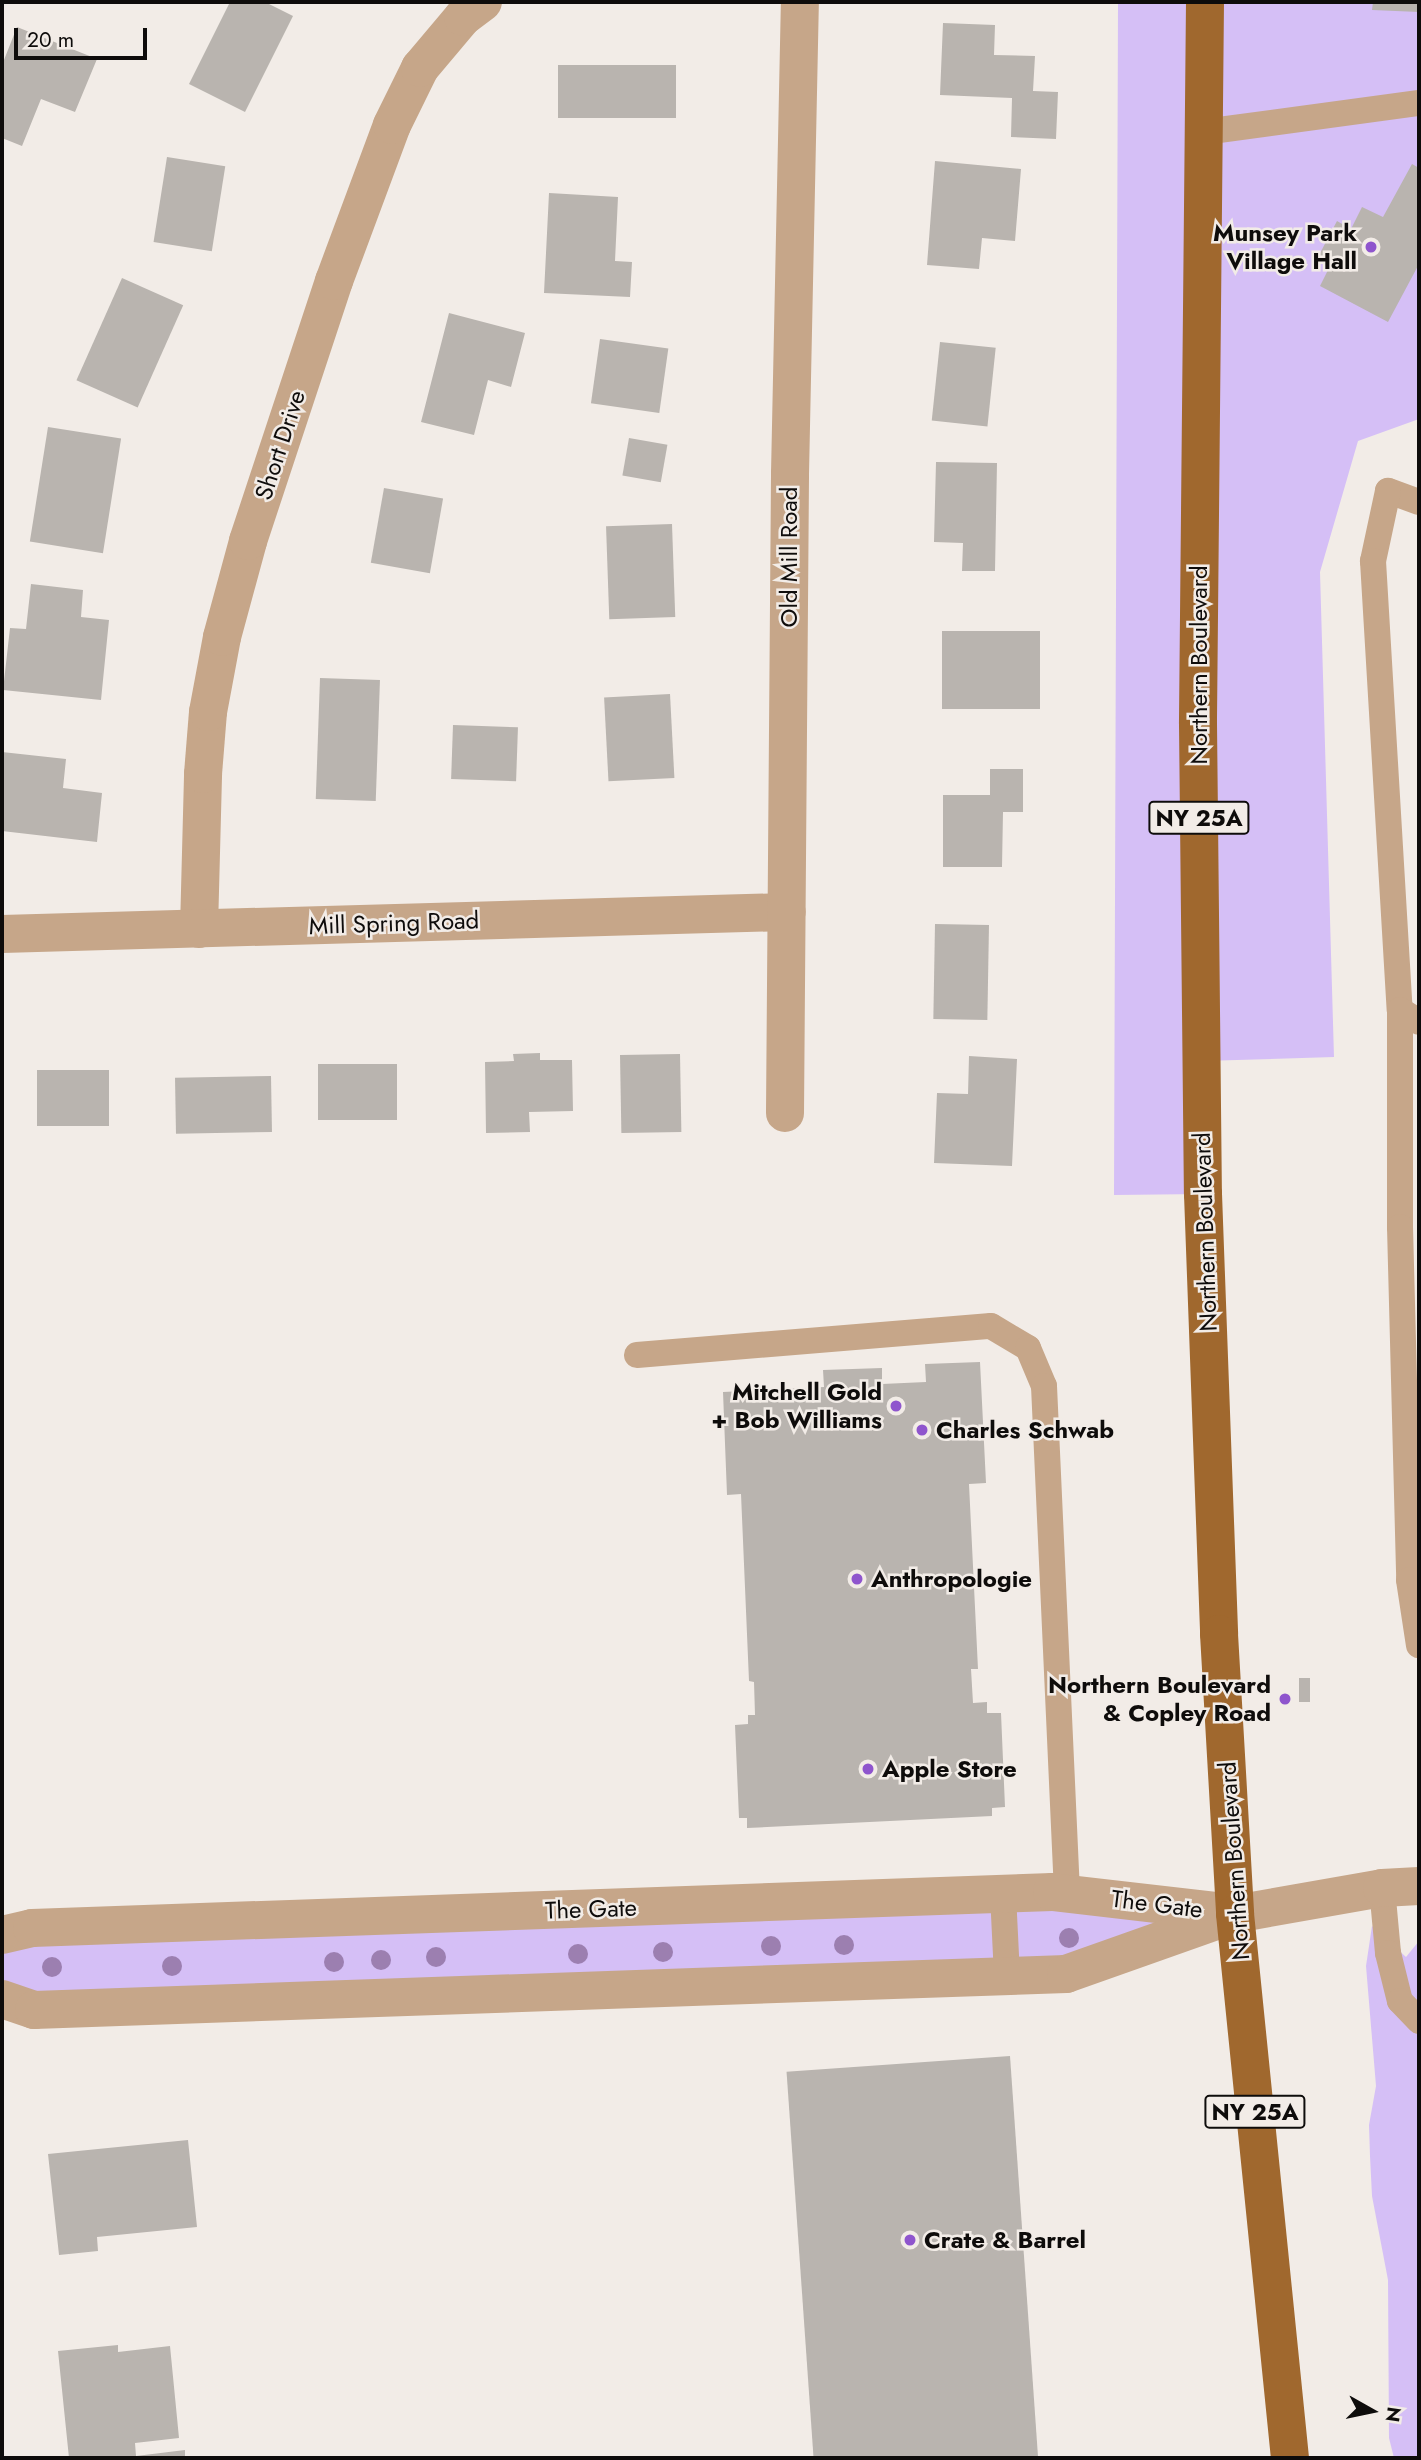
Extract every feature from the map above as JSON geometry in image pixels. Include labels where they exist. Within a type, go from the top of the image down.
[{"type":"main road","name":"Northern Boulevard","points":[[1205,2],[1198,710],[1203,1194],[1219,1634],[1236,1914],[1290,2458]]},
{"type":"street","name":"Short Drive","points":[[199,929],[208,712],[222,637],[248,541],[334,281],[392,125],[420,68],[463,17],[483,2]]},
{"type":"street","name":"Old Mill Road","points":[[785,1113],[790,460],[800,2]]},
{"type":"street","name":"Mill Spring Road","points":[[2,934],[787,912]]},
{"type":"street","points":[[1236,1914],[1401,1887]]},
{"type":"street","name":"The Gate","points":[[2,1935],[44,1927],[1003,1894],[1067,1893],[1236,1914]]},
{"type":"street","name":"The Gate","points":[[2,1999],[34,2010],[1066,1974],[1236,1914]]},
{"type":"lane","points":[[1204,132],[1419,103]]},
{"type":"lane","points":[[1419,502],[1388,491],[1373,561],[1410,1016],[1400,1227],[1409,1580],[1419,1645]]},
{"type":"lane","points":[[638,1355],[990,1326],[1028,1348],[1044,1386],[1067,1893]]},
{"type":"lane","points":[[1401,1887],[1388,1953],[1400,2001],[1419,2021]]},
{"type":"lane","points":[[1003,1894],[1007,1976]]},
{"type":"shaded area","points":[[1118,2],[1419,2],[1419,419],[1358,441],[1320,572],[1334,1057],[1202,1061],[1203,1194],[1114,1195]]},
{"type":"shaded area","points":[[1059,1892],[1235,1914],[1066,1974],[2,1999],[2,1935]]},
{"type":"shaded area","points":[[1372,1926],[1406,1957],[1419,1941],[1419,2458],[1394,2458],[1389,2438],[1388,2280],[1372,2196],[1370,2156],[1369,2125],[1376,2086],[1366,1966]]},
{"type":"building","points":[[230,2],[265,2],[293,16],[245,112],[189,84]]},
{"type":"building","points":[[1373,2],[1419,2],[1419,12],[1372,10]]},
{"type":"building","points":[[943,23],[995,25],[994,55],[1035,56],[1033,91],[1058,92],[1056,139],[1011,137],[1012,98],[940,95]]},
{"type":"building","points":[[17,27],[97,59],[75,112],[41,99],[22,146],[2,138],[2,65]]},
{"type":"building","points":[[558,65],[676,65],[676,118],[558,118]]},
{"type":"building","points":[[167,157],[225,166],[212,251],[154,242]]},
{"type":"building","points":[[935,161],[1021,169],[1015,241],[982,238],[979,269],[927,265]]},
{"type":"building","name":"Munsey Park Village Hall","points":[[1412,164],[1419,168],[1419,264],[1388,322],[1320,286],[1331,264],[1318,257],[1337,221],[1351,229],[1362,207],[1383,217]]},
{"type":"building","points":[[549,193],[618,197],[615,261],[632,262],[630,297],[544,293]]},
{"type":"building","points":[[122,278],[183,305],[138,408],[76,380]]},
{"type":"building","points":[[449,313],[525,333],[511,387],[488,380],[474,435],[421,422]]},
{"type":"building","points":[[600,339],[668,349],[659,413],[591,403]]},
{"type":"building","points":[[940,342],[996,348],[987,426],[932,421]]},
{"type":"building","points":[[48,427],[121,439],[103,553],[30,542]]},
{"type":"building","points":[[629,438],[667,445],[661,482],[622,475]]},
{"type":"building","points":[[936,462],[997,463],[995,571],[962,571],[963,543],[934,542]]},
{"type":"building","points":[[384,488],[443,498],[430,573],[371,563]]},
{"type":"building","points":[[672,524],[675,617],[609,619],[606,526]]},
{"type":"building","points":[[31,584],[83,590],[81,617],[109,620],[101,700],[3,690],[10,628],[26,629]]},
{"type":"building","points":[[942,631],[1040,631],[1040,709],[942,709]]},
{"type":"building","points":[[320,678],[380,680],[376,801],[316,799]]},
{"type":"building","points":[[670,694],[674,778],[608,781],[604,697]]},
{"type":"building","points":[[453,725],[518,727],[516,781],[451,779]]},
{"type":"building","points":[[2,752],[66,759],[63,788],[102,793],[97,842],[2,831]]},
{"type":"building","points":[[990,769],[1023,769],[1023,812],[1003,812],[1002,867],[943,867],[943,795],[990,795]]},
{"type":"building","points":[[935,924],[989,925],[987,1020],[933,1019]]},
{"type":"building","points":[[540,1053],[540,1060],[572,1060],[573,1111],[529,1112],[530,1132],[486,1133],[485,1062],[514,1061],[513,1054]]},
{"type":"building","points":[[680,1054],[681,1132],[621,1133],[620,1055]]},
{"type":"building","points":[[969,1056],[1017,1059],[1012,1166],[934,1163],[937,1093],[968,1094]]},
{"type":"building","points":[[318,1064],[397,1064],[397,1120],[318,1120]]},
{"type":"building","points":[[37,1070],[109,1070],[109,1126],[37,1126]]},
{"type":"building","points":[[271,1076],[272,1132],[176,1134],[175,1078]]},
{"type":"building","points":[[980,1362],[986,1483],[969,1484],[978,1669],[971,1669],[973,1703],[987,1702],[987,1713],[1001,1713],[1005,1807],[992,1808],[992,1816],[747,1828],[747,1818],[739,1818],[735,1725],[748,1724],[748,1715],[755,1715],[754,1682],[749,1681],[741,1494],[727,1495],[723,1392],[824,1387],[823,1370],[882,1368],[882,1384],[926,1382],[925,1364]]},
{"type":"building","points":[[1299,1678],[1310,1678],[1310,1702],[1299,1702]]},
{"type":"building","points":[[1010,2056],[1038,2458],[814,2458],[787,2072]]},
{"type":"building","points":[[188,2140],[197,2227],[97,2237],[98,2251],[59,2255],[48,2154]]},
{"type":"building","points":[[118,2345],[118,2352],[170,2346],[179,2438],[135,2443],[136,2456],[185,2450],[185,2458],[69,2458],[58,2351]]},
{"type":"place","name":"Munsey Park Village Hall","points":[[1371,247]]},
{"type":"place","name":"Mitchell Gold + Bob Williams","points":[[896,1406]]},
{"type":"place","name":"Charles Schwab","points":[[922,1430]]},
{"type":"place","name":"Anthropologie","points":[[857,1579]]},
{"type":"place","name":"Northern Boulevard & Copley Road","points":[[1285,1699]]},
{"type":"place","name":"Apple Store","points":[[868,1769]]},
{"type":"place","name":"Crate & Barrel","points":[[910,2240]]}]
